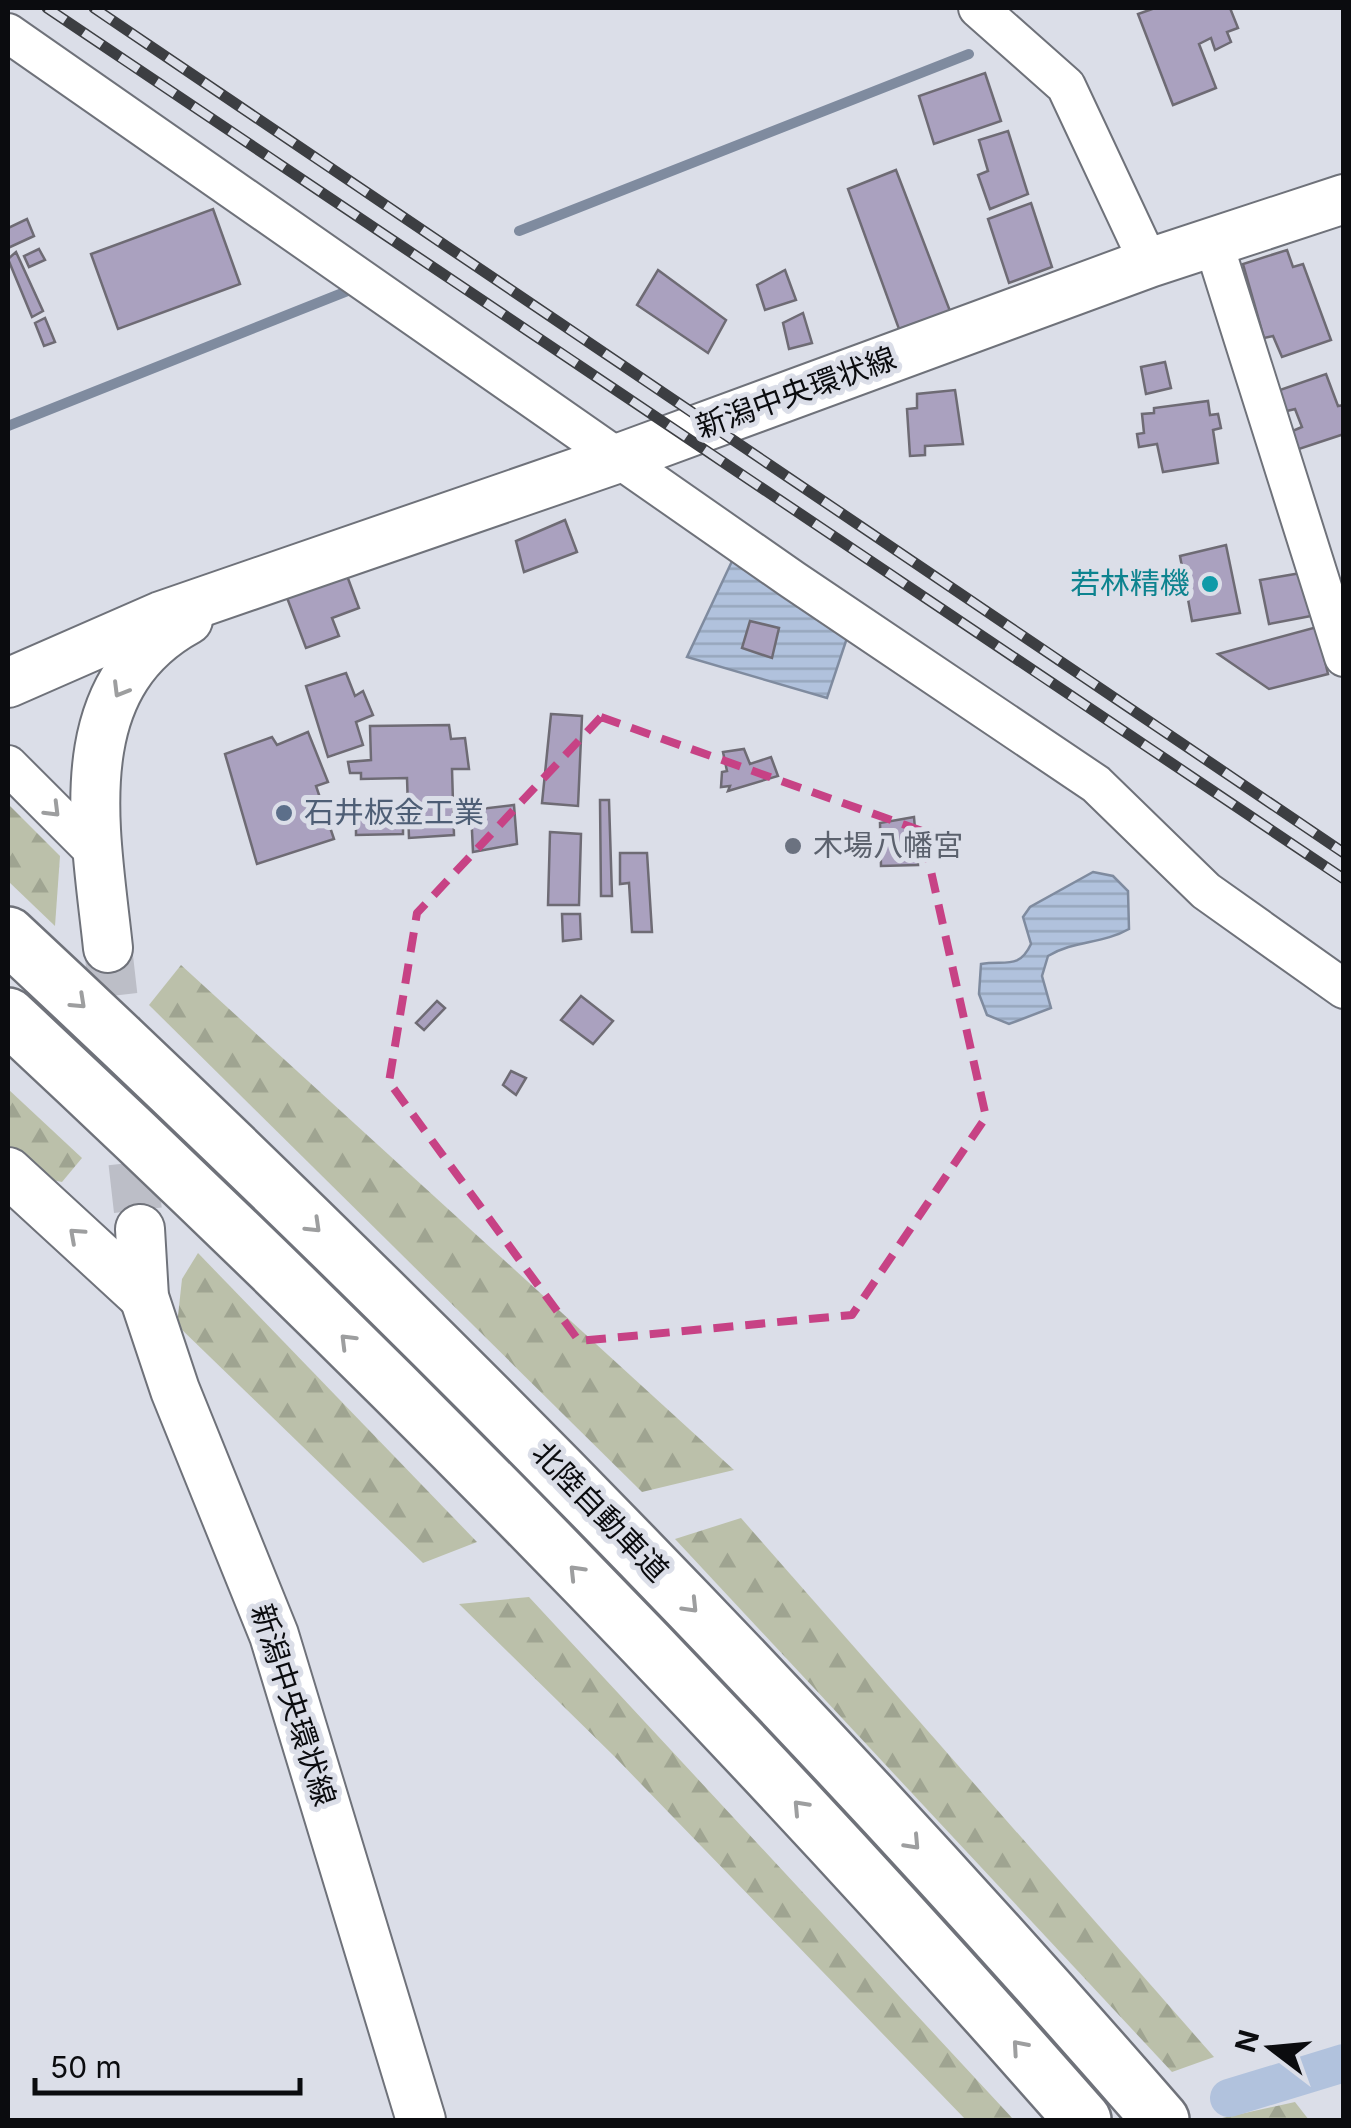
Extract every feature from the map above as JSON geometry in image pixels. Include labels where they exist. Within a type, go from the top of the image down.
[{"type":"highway","name":"北陸自動車道","points":[[8,935],[362,1272],[584,1493],[995,1931],[1161,2120]]},
{"type":"highway","name":"北陸自動車道","points":[[8,1016],[331,1325],[531,1524],[812,1820],[1083,2120]]},
{"type":"main road","name":"新潟中央環状線","points":[[8,683],[162,616],[622,456],[1149,263],[1344,199]]},
{"type":"main road","name":"新潟中央環状線","points":[[108,948],[92,786],[99,740],[114,698],[140,660],[180,624],[248,587]]},
{"type":"main road","name":"新潟中央環状線","points":[[8,1172],[144,1298]]},
{"type":"main road","name":"新潟中央環状線","points":[[140,1229],[144,1298],[174,1390],[274,1636],[422,2120]]},
{"type":"street","points":[[978,8],[1066,86],[1149,263]]},
{"type":"street","points":[[8,33],[622,456],[793,580],[1096,784],[1206,891],[1344,989]]},
{"type":"street","points":[[1214,244],[1344,658]]},
{"type":"street","points":[[8,765],[98,855]]},
{"type":"highlighted area","points":[[601,717],[922,831],[986,1117],[852,1315],[579,1341],[389,1082],[417,913]]},
{"type":"green space","points":[[8,804],[60,856],[55,926],[8,881]]},
{"type":"green space","points":[[181,965],[734,1470],[642,1492],[149,1005]]},
{"type":"green space","points":[[8,1089],[82,1158],[62,1182],[36,1177],[8,1150]]},
{"type":"green space","points":[[198,1253],[477,1542],[423,1563],[177,1325],[182,1279]]},
{"type":"green space","points":[[741,1518],[1214,2057],[1172,2072],[675,1539]]},
{"type":"green space","points":[[529,1597],[1014,2120],[966,2120],[614,1756],[459,1604]]},
{"type":"green space","points":[[1295,2102],[1309,2120],[1213,2120]]},
{"type":"water","points":[[733,559],[847,638],[827,698],[687,657]]},
{"type":"water","points":[[1093,872],[1113,876],[1128,891],[1129,929],[1048,956],[1042,976],[1051,1008],[1009,1024],[987,1015],[979,994],[981,964],[1022,958],[1031,944],[1023,917],[1030,907]]},
{"type":"building","points":[[1155,8],[1230,8],[1238,28],[1227,32],[1231,42],[1215,50],[1211,38],[1199,44],[1216,88],[1173,105],[1138,14]]},
{"type":"building","points":[[985,73],[1001,121],[934,144],[919,96]]},
{"type":"building","points":[[1008,131],[1028,194],[990,209],[978,175],[988,171],[979,140]]},
{"type":"building","points":[[896,170],[950,311],[899,329],[848,189]]},
{"type":"building","points":[[1031,203],[1052,267],[1009,283],[988,219]]},
{"type":"building","points":[[213,209],[240,284],[118,329],[91,254]]},
{"type":"building","points":[[27,219],[34,236],[8,248],[8,228]]},
{"type":"building","points":[[39,249],[45,260],[29,267],[24,256]]},
{"type":"building","points":[[1287,250],[1293,267],[1303,264],[1331,340],[1282,357],[1273,336],[1264,338],[1243,264]]},
{"type":"building","points":[[16,252],[43,311],[32,317],[8,259]]},
{"type":"building","points":[[658,270],[726,320],[708,353],[637,305]]},
{"type":"building","points":[[785,270],[796,300],[765,310],[757,285]]},
{"type":"building","points":[[803,313],[812,343],[789,349],[783,323]]},
{"type":"building","points":[[45,318],[55,342],[44,346],[35,323]]},
{"type":"building","points":[[1165,362],[1171,388],[1146,394],[1141,367]]},
{"type":"building","points":[[1326,374],[1338,406],[1344,405],[1344,434],[1296,450],[1290,432],[1302,427],[1295,409],[1283,412],[1277,391]]},
{"type":"building","points":[[955,390],[963,444],[925,446],[925,455],[910,456],[907,409],[917,408],[917,394]]},
{"type":"building","points":[[1208,401],[1210,415],[1218,414],[1221,428],[1213,430],[1218,463],[1163,472],[1157,444],[1139,447],[1137,434],[1144,433],[1142,414],[1154,413],[1154,408]]},
{"type":"building","points":[[565,520],[577,552],[524,572],[516,541]]},
{"type":"building","name":"若林精機","points":[[1226,545],[1240,613],[1192,621],[1180,556]]},
{"type":"building","points":[[346,573],[359,608],[332,618],[339,636],[306,648],[286,595]]},
{"type":"building","points":[[1301,573],[1311,616],[1269,624],[1260,580]]},
{"type":"building","points":[[750,621],[779,628],[772,658],[742,648]]},
{"type":"building","points":[[1317,627],[1328,674],[1269,689],[1218,654]]},
{"type":"building","points":[[346,673],[355,696],[363,691],[373,715],[356,722],[363,745],[328,757],[306,686]]},
{"type":"building","points":[[551,714],[582,716],[578,806],[542,803]]},
{"type":"building","points":[[449,725],[451,739],[465,738],[469,769],[452,769],[454,835],[409,838],[407,778],[361,779],[361,773],[350,773],[348,762],[371,760],[370,726]]},
{"type":"building","name":"石井板金工業","points":[[308,732],[328,782],[316,786],[334,839],[257,864],[225,754],[272,737],[277,745]]},
{"type":"building","points":[[744,749],[750,764],[771,757],[778,776],[728,791],[730,786],[721,787],[722,772],[727,771],[723,752]]},
{"type":"building","points":[[600,800],[609,800],[612,896],[601,896]]},
{"type":"building","points":[[356,805],[403,807],[403,834],[356,835]]},
{"type":"building","points":[[514,805],[517,844],[473,852],[471,810]]},
{"type":"building","points":[[914,817],[918,865],[881,866],[880,823]]},
{"type":"building","points":[[550,832],[581,834],[579,905],[548,905]]},
{"type":"building","points":[[620,853],[647,853],[652,932],[632,932],[629,883],[620,884]]},
{"type":"building","points":[[562,914],[580,914],[581,939],[563,941]]},
{"type":"building","points":[[581,996],[613,1021],[593,1044],[561,1020]]},
{"type":"building","points":[[437,1001],[445,1008],[424,1030],[416,1023]]},
{"type":"building","points":[[511,1071],[526,1078],[516,1095],[503,1085]]},
{"type":"waterway","points":[[519,231],[969,54]]},
{"type":"waterway","points":[[8,426],[355,288]]},
{"type":"waterway","points":[[1229,2098],[1344,2063]]},
{"type":"tunnel","points":[[108,948],[140,1229]]},
{"type":"railway","points":[[47,8],[1344,879]]},
{"type":"railway","points":[[94,8],[1344,853]]},
{"type":"place","name":"若林精機","points":[[1210,584]]},
{"type":"place","name":"石井板金工業","points":[[284,813]]},
{"type":"place","name":"木場八幡宮","points":[[793,846]]}]
